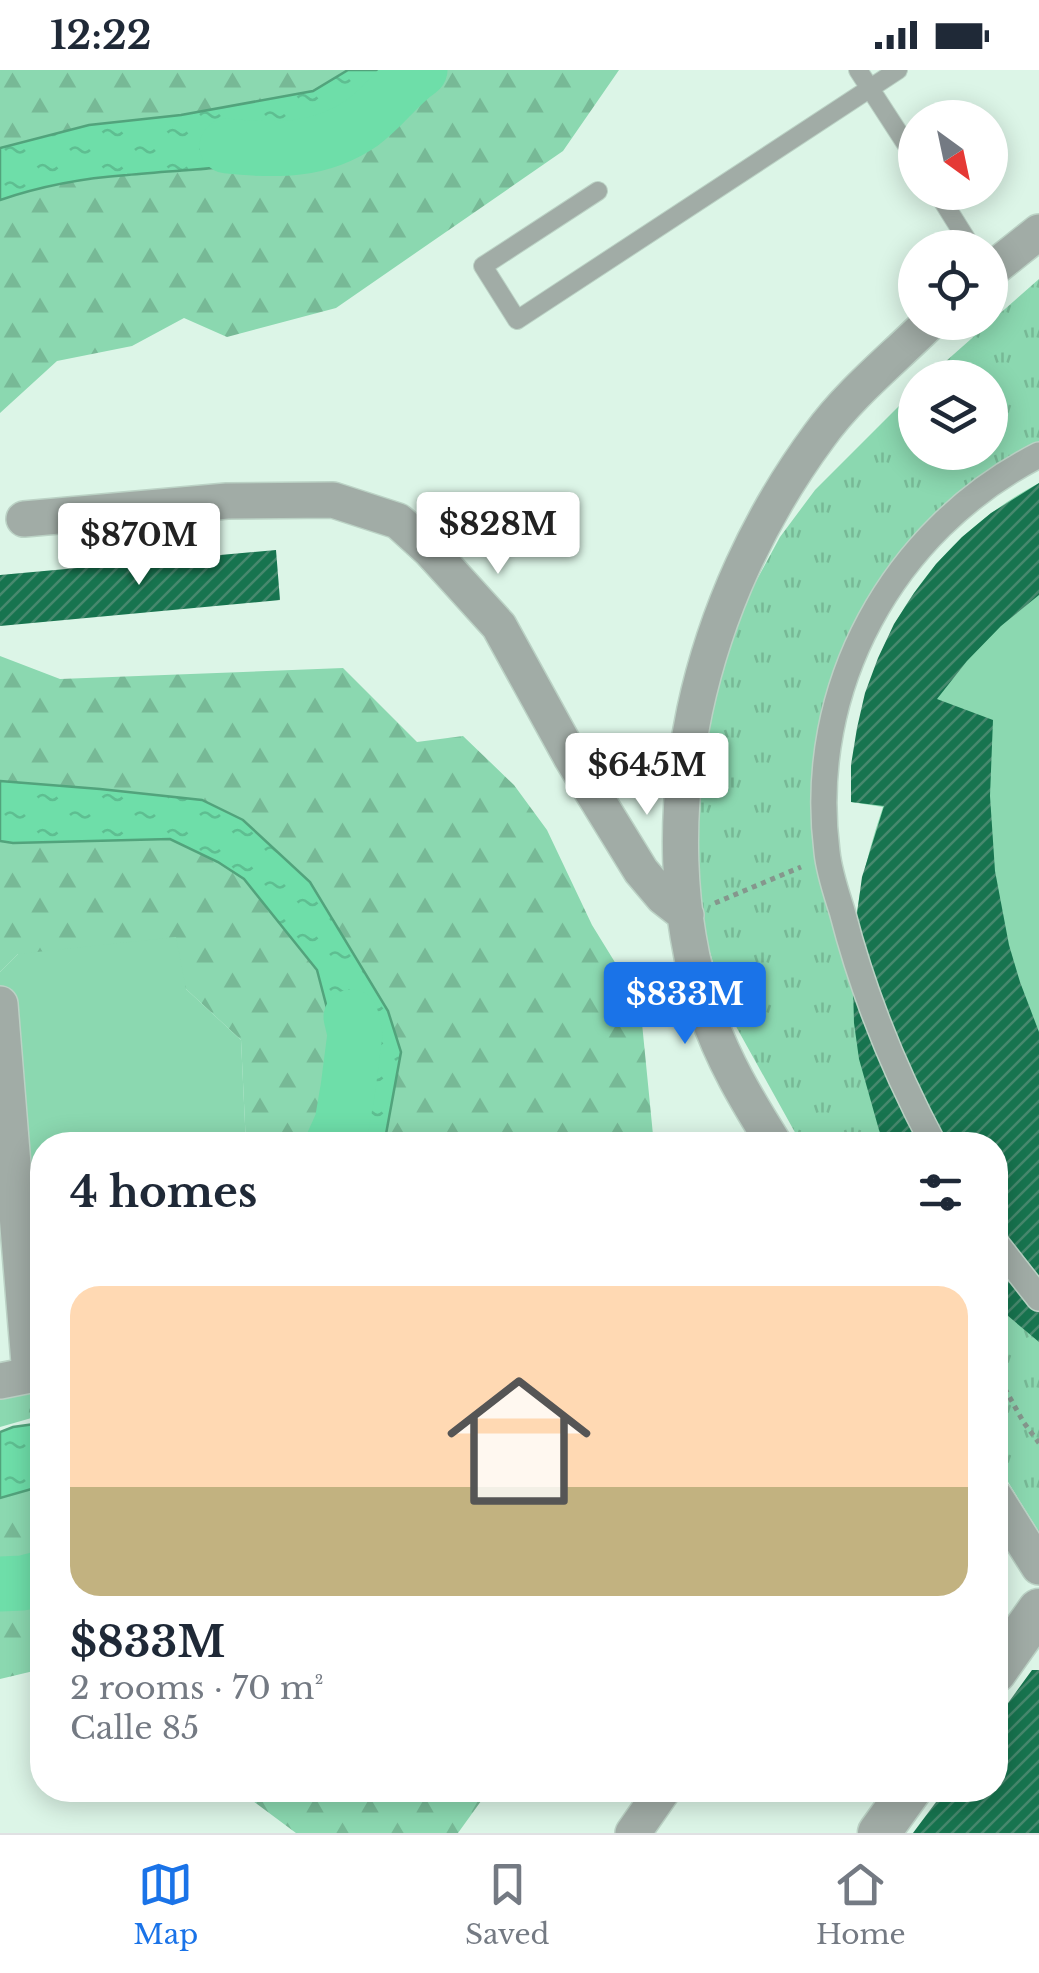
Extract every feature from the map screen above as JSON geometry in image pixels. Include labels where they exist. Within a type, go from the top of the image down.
[{"type":"street","points":[[1008,256],[1039,232]]},
{"type":"street","points":[[766,1132],[742,1094],[716,1036],[692,956],[680,824],[697,701],[709,648],[730,589],[778,500],[820,433],[911,340]]},
{"type":"street","points":[[928,1132],[888,1052],[869,1002],[827,856],[824,769],[830,726],[841,684],[864,630],[902,568],[962,504],[1039,455]]},
{"type":"street","points":[[24,519],[227,501],[333,500],[398,521],[430,550],[498,626],[570,757],[642,871],[663,898],[686,915]]},
{"type":"street","points":[[0,1004],[15,1378]]},
{"type":"street","points":[[1008,1259],[1039,1298]]},
{"type":"street","points":[[1008,1518],[1039,1567]]},
{"type":"street","points":[[1008,1654],[1039,1610]]},
{"type":"street","points":[[632,1833],[654,1802]]},
{"type":"street","points":[[879,1833],[901,1802]]},
{"type":"lane","points":[[858,70],[898,132]]},
{"type":"lane","points":[[598,191],[483,266],[517,320],[898,70]]},
{"type":"path","points":[[686,915],[827,856]]},
{"type":"path","points":[[1008,1395],[1039,1443]]},
{"type":"green space","points":[[0,70],[348,70],[313,91],[181,115],[89,125],[0,148]]},
{"type":"green space","points":[[440,70],[619,70],[563,151],[336,308],[227,337],[184,318],[132,346],[57,361],[0,413],[0,200],[70,182],[216,169],[410,98]]},
{"type":"green space","points":[[1039,279],[1039,455],[930,534],[841,683],[827,856],[929,1132],[795,1132],[728,1012],[703,929],[695,820],[707,703],[748,596],[780,537],[815,490],[898,407],[898,470],[1008,470],[1008,360],[947,360],[970,340],[1008,340],[1008,306]]},
{"type":"green space","points":[[1039,483],[1039,1342],[1008,1316],[1008,1132],[880,1132],[859,1061],[853,1019],[854,934],[860,892],[883,807],[851,802],[864,704],[879,658],[926,577],[958,541],[996,510]]},
{"type":"green space","points":[[0,656],[60,679],[343,668],[417,742],[463,736],[514,785],[547,830],[592,925],[640,1003],[653,1132],[386,1132],[401,1052],[310,882],[100,789],[0,781]]},
{"type":"green space","points":[[170,839],[244,879],[317,970],[348,1088],[340,1132],[245,1132],[241,1040],[186,989],[18,954],[0,972],[0,841]]},
{"type":"green space","points":[[176,937],[186,989],[241,1040],[245,1132],[30,1132],[30,1268],[0,1004],[0,972],[18,954]]},
{"type":"green space","points":[[1008,1259],[1039,1298],[1039,1532],[1008,1482]]},
{"type":"green space","points":[[30,1377],[30,1418],[0,1427],[0,1383]]},
{"type":"green space","points":[[30,1489],[30,1672],[0,1679],[0,1498]]},
{"type":"green space","points":[[254,1802],[480,1802],[458,1833],[296,1833]]},
{"type":"water","points":[[348,70],[440,70],[421,89],[387,111],[276,158],[231,166],[111,176],[0,200],[0,148],[89,125],[181,115],[313,91]]},
{"type":"water","points":[[0,781],[202,800],[243,820],[310,882],[388,1011],[401,1052],[386,1132],[340,1132],[348,1088],[317,970],[244,879],[170,839],[0,841]]},
{"type":"water","points":[[30,1425],[30,1489],[0,1498],[0,1432]]},
{"type":"building","points":[[1039,483],[1039,595],[1001,626],[937,699],[993,720],[990,796],[995,871],[1009,945],[1039,1032],[1039,1342],[1008,1316],[1008,1132],[880,1132],[859,1059],[854,1023],[852,950],[862,877],[884,806],[851,802],[851,765],[865,693],[894,624],[914,593],[936,564],[991,513]]},
{"type":"building","points":[[276,550],[280,600],[0,626],[0,575]]},
{"type":"building","points":[[1032,1670],[1039,1670],[1039,1833],[913,1833],[936,1802],[1008,1802],[1008,1703]]},
{"type":"waterway","points":[[227,146],[280,149],[330,140],[362,123],[420,70]]},
{"type":"waterway","points":[[338,1132],[355,1034],[351,1017]]},
{"type":"waterway","points":[[0,1584],[30,1581]]}]
